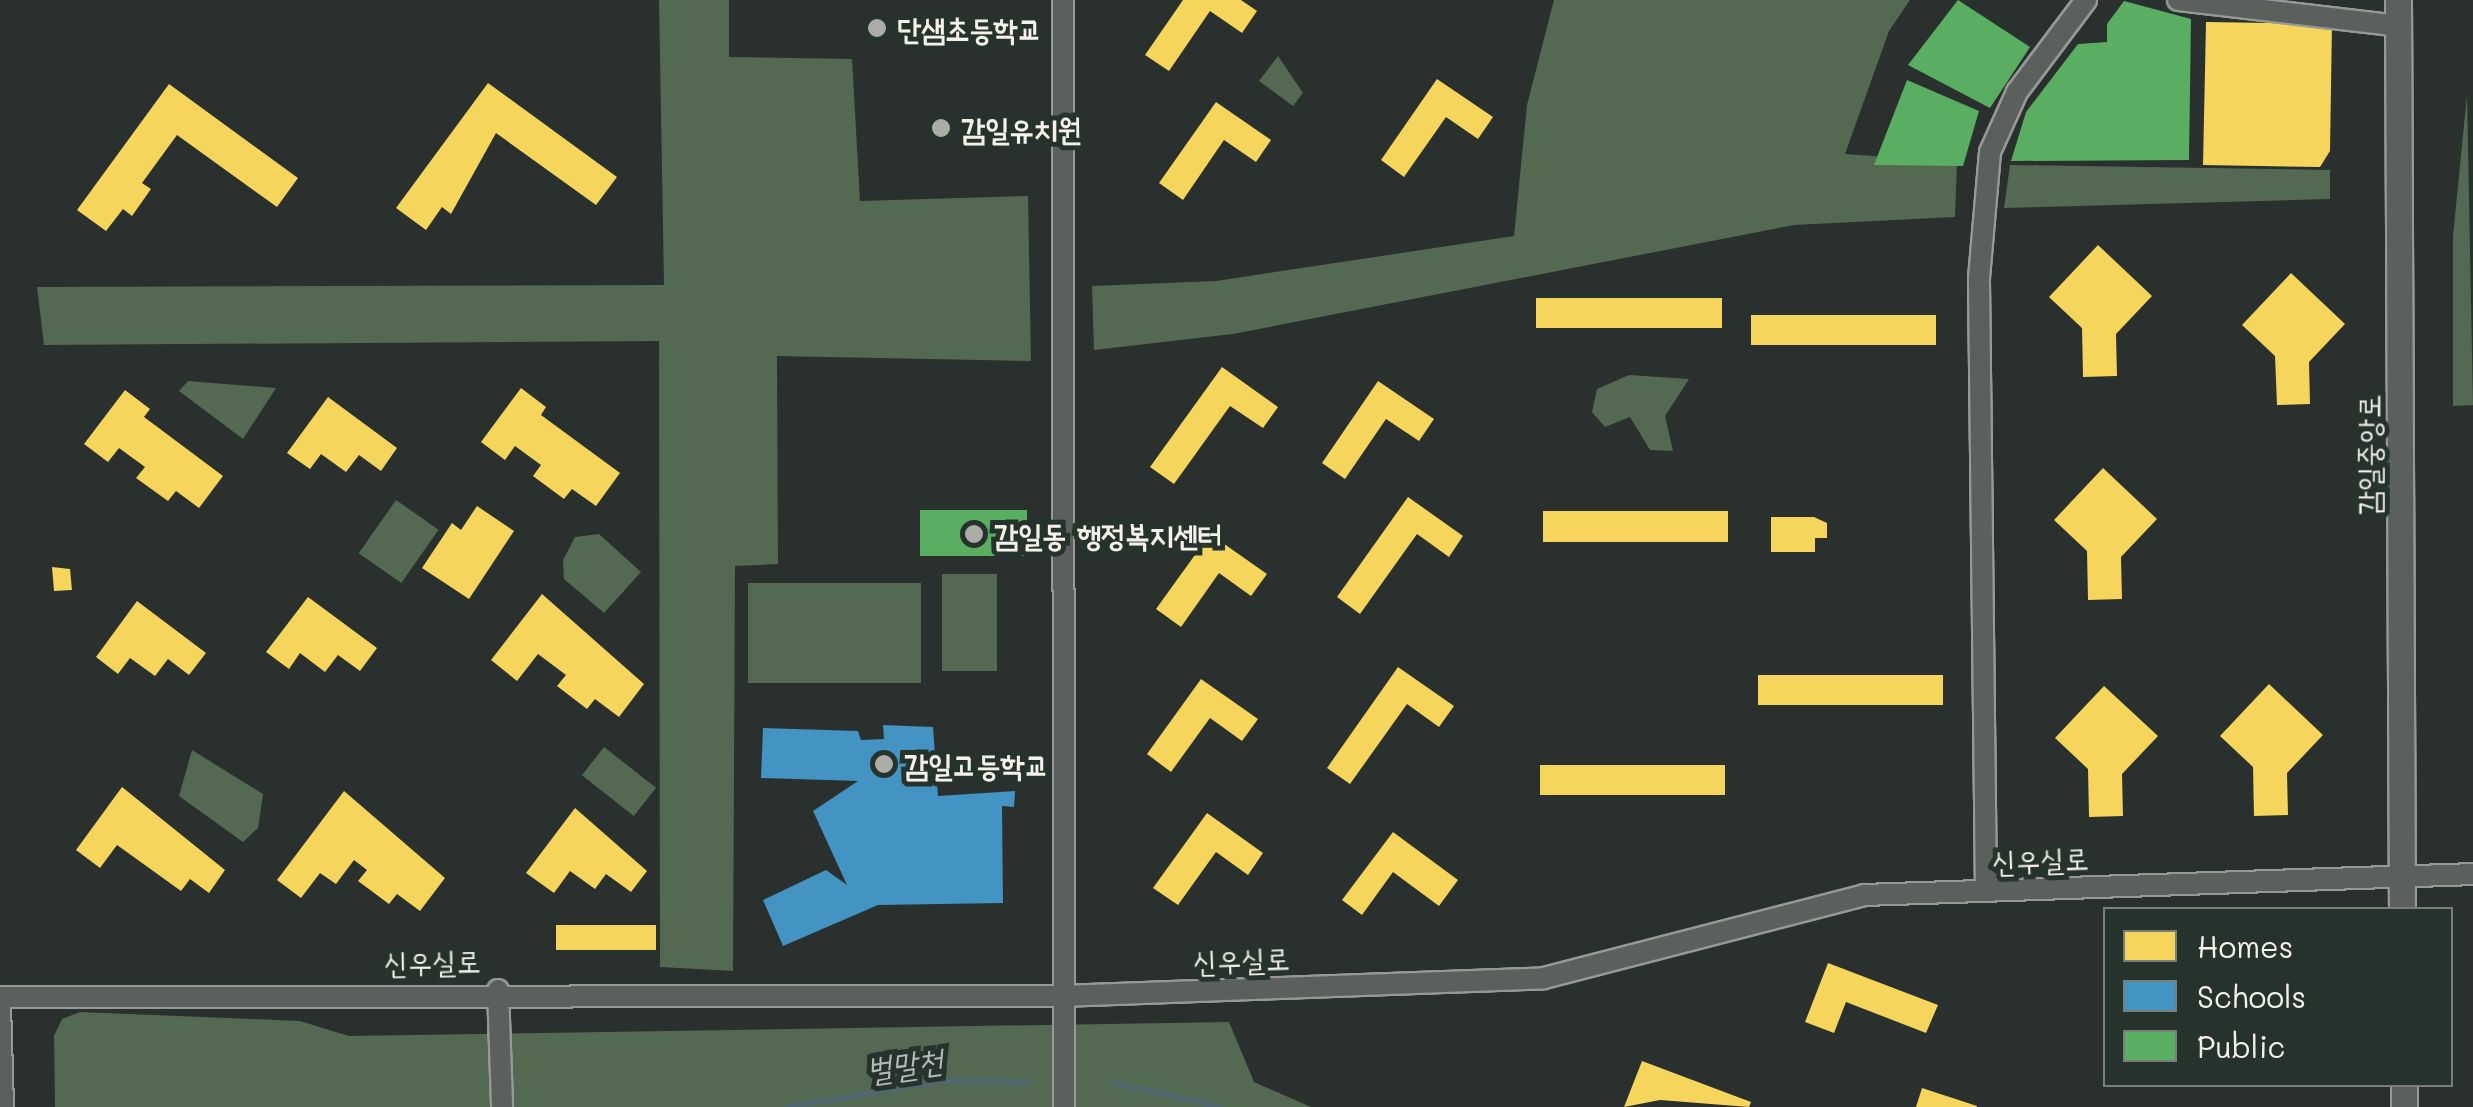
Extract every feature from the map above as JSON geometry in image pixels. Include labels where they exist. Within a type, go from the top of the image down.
[{"type":"main road","name":"감일중앙로","points":[[2399,13],[2402,907]]},
{"type":"street","points":[[1063,0],[1064,1107]]},
{"type":"street","points":[[1986,890],[1979,278],[1990,152],[2018,92],[2086,0]]},
{"type":"street","points":[[2178,0],[2399,13]]},
{"type":"street","name":"신우실로","points":[[0,997],[498,990],[1064,996],[1544,978],[1864,895],[2473,874]]},
{"type":"street","points":[[498,990],[502,1107]]},
{"type":"street","points":[[0,1005],[3,1107]]},
{"type":"green space","points":[[659,0],[729,0],[729,57],[852,59],[860,201],[1028,196],[1031,361],[777,356],[778,564],[735,566],[733,971],[660,967],[659,341],[44,345],[37,287],[664,285]]},
{"type":"green space","points":[[1554,0],[1910,0],[1889,31],[1845,154],[1957,162],[1955,217],[1794,225],[1233,334],[1094,350],[1092,286],[1216,281],[1514,236],[1527,105]]},
{"type":"green space","points":[[1278,56],[1303,93],[1293,106],[1259,81]]},
{"type":"green space","points":[[2467,95],[2473,405],[2453,406],[2453,236]]},
{"type":"green space","points":[[2010,165],[2330,170],[2330,199],[2004,208]]},
{"type":"green space","points":[[1629,375],[1689,379],[1665,416],[1673,451],[1650,450],[1630,417],[1605,427],[1592,412],[1597,389]]},
{"type":"green space","points":[[188,381],[276,388],[243,439],[179,391]]},
{"type":"green space","points":[[396,500],[439,530],[401,583],[359,553]]},
{"type":"green space","points":[[599,534],[641,572],[604,613],[564,579],[563,560],[575,537]]},
{"type":"green space","points":[[942,574],[997,574],[997,671],[942,671]]},
{"type":"green space","points":[[748,583],[921,583],[921,683],[748,683]]},
{"type":"green space","points":[[604,747],[656,788],[634,816],[582,775]]},
{"type":"green space","points":[[192,750],[263,794],[258,828],[243,842],[179,796]]},
{"type":"green space","points":[[80,1012],[300,1021],[349,1036],[1229,1022],[1254,1082],[1311,1107],[55,1107],[54,1036],[62,1019]]},
{"type":"building: Homes","points":[[1183,0],[1241,0],[1257,11],[1242,33],[1210,11],[1169,71],[1145,55]]},
{"type":"building: Homes","points":[[2206,22],[2332,24],[2330,151],[2320,167],[2203,165]]},
{"type":"building: Homes","points":[[1437,79],[1493,117],[1478,139],[1446,117],[1404,177],[1381,160]]},
{"type":"building: Homes","points":[[488,83],[617,177],[596,205],[496,133],[451,214],[442,207],[426,230],[396,208]]},
{"type":"building: Homes","points":[[169,84],[298,178],[277,207],[177,135],[142,183],[151,189],[132,216],[123,209],[106,231],[77,210]]},
{"type":"building: Homes","points":[[1216,102],[1271,140],[1256,162],[1224,140],[1183,200],[1159,183]]},
{"type":"building: Homes","points":[[2098,245],[2152,296],[2116,334],[2117,376],[2083,377],[2082,328],[2049,297]]},
{"type":"building: Homes","points":[[2291,273],[2345,324],[2309,362],[2310,404],[2277,405],[2275,356],[2242,325]]},
{"type":"building: Homes","points":[[1536,298],[1722,298],[1722,328],[1536,328]]},
{"type":"building: Homes","points":[[1751,315],[1936,315],[1936,345],[1751,345]]},
{"type":"building: Homes","points":[[1222,367],[1278,407],[1263,428],[1230,406],[1174,484],[1150,467]]},
{"type":"building: Homes","points":[[1378,381],[1434,419],[1419,441],[1386,419],[1345,479],[1322,463]]},
{"type":"building: Homes","points":[[521,388],[546,407],[541,415],[620,473],[596,506],[572,489],[564,499],[533,476],[541,465],[515,446],[505,460],[481,442]]},
{"type":"building: Homes","points":[[125,390],[150,409],[144,417],[223,476],[199,508],[176,491],[168,501],[136,478],[145,467],[119,448],[108,462],[84,444]]},
{"type":"building: Homes","points":[[328,397],[397,448],[381,471],[359,455],[346,472],[321,454],[310,469],[287,453]]},
{"type":"building: Homes","points":[[2103,468],[2157,519],[2121,557],[2122,599],[2088,600],[2087,551],[2054,520]]},
{"type":"building: Homes","points":[[1408,497],[1463,536],[1449,557],[1417,534],[1360,614],[1337,597]]},
{"type":"building: Homes","points":[[477,506],[514,531],[469,599],[422,568],[452,523],[461,530]]},
{"type":"building: Homes","points":[[1543,511],[1728,511],[1728,542],[1543,542]]},
{"type":"building: Homes","points":[[1771,517],[1814,517],[1827,523],[1827,538],[1815,538],[1815,552],[1771,552]]},
{"type":"building: Homes","points":[[1210,534],[1267,574],[1251,596],[1219,573],[1181,627],[1156,609]]},
{"type":"building: Homes","points":[[52,567],[70,569],[72,590],[54,591]]},
{"type":"building: Homes","points":[[542,594],[644,684],[619,717],[595,699],[587,709],[557,686],[566,675],[538,654],[517,681],[491,660]]},
{"type":"building: Homes","points":[[308,597],[377,648],[360,671],[338,655],[325,672],[300,653],[289,669],[266,652]]},
{"type":"building: Homes","points":[[137,601],[206,653],[189,675],[168,659],[155,676],[130,658],[118,674],[96,657]]},
{"type":"building: Homes","points":[[1398,667],[1454,706],[1439,727],[1407,704],[1350,784],[1327,768]]},
{"type":"building: Homes","points":[[1758,675],[1943,675],[1943,705],[1758,705]]},
{"type":"building: Homes","points":[[1201,679],[1258,719],[1242,741],[1210,718],[1171,772],[1147,754]]},
{"type":"building: Homes","points":[[2269,684],[2323,735],[2287,773],[2288,815],[2254,816],[2253,767],[2220,736]]},
{"type":"building: Homes","points":[[2104,686],[2158,736],[2122,774],[2123,816],[2089,817],[2088,769],[2055,738]]},
{"type":"building: Homes","points":[[1540,765],[1725,765],[1725,795],[1540,795]]},
{"type":"building: Homes","points":[[122,787],[225,870],[209,893],[190,879],[181,891],[117,845],[100,868],[76,850]]},
{"type":"building: Homes","points":[[344,791],[445,878],[420,911],[397,894],[389,904],[358,881],[367,870],[354,860],[336,884],[320,873],[301,898],[277,880]]},
{"type":"building: Homes","points":[[575,808],[647,871],[631,892],[606,874],[595,889],[570,871],[554,893],[526,873]]},
{"type":"building: Homes","points":[[1207,813],[1263,853],[1248,875],[1216,852],[1178,905],[1153,888]]},
{"type":"building: Homes","points":[[1393,832],[1458,880],[1439,906],[1393,872],[1362,915],[1342,900]]},
{"type":"building: Homes","points":[[556,925],[656,925],[656,950],[556,950]]},
{"type":"building: Homes","points":[[1828,963],[1938,1005],[1926,1033],[1846,1002],[1834,1033],[1805,1022]]},
{"type":"building: Homes","points":[[1642,1061],[1751,1102],[1749,1107],[1660,1100],[1624,1107]]},
{"type":"building: Homes","points":[[1922,1088],[1977,1106],[1977,1107],[1916,1107]]},
{"type":"building: Schools","name":"감일고등학교","points":[[883,725],[933,727],[938,796],[1015,791],[1014,807],[1002,806],[1003,903],[878,905],[783,946],[763,900],[826,870],[847,885],[813,811],[858,781],[761,778],[763,728],[858,731],[861,740],[884,739]]},
{"type":"building: Public","points":[[1958,0],[2030,47],[1990,108],[1908,65]]},
{"type":"building: Public","points":[[2124,1],[2191,19],[2189,160],[2011,161],[2026,112],[2078,44],[2107,42],[2107,24]]},
{"type":"building: Public","points":[[1907,80],[1979,111],[1963,166],[1874,165]]},
{"type":"building: Public","name":"감일동 행정복지센터","points":[[920,510],[1027,510],[1027,556],[920,556]]},
{"type":"waterway","name":"벌말천","points":[[788,1107],[942,1081],[1028,1082]]},
{"type":"waterway","name":"벌말천","points":[[1115,1083],[1220,1107]]},
{"type":"place","name":"단샘초등학교","points":[[877,28]]},
{"type":"place","name":"감일유치원","points":[[941,128]]},
{"type":"place","name":"감일동 행정복지센터","points":[[974,534]]},
{"type":"place","name":"감일고등학교","points":[[884,764]]}]
